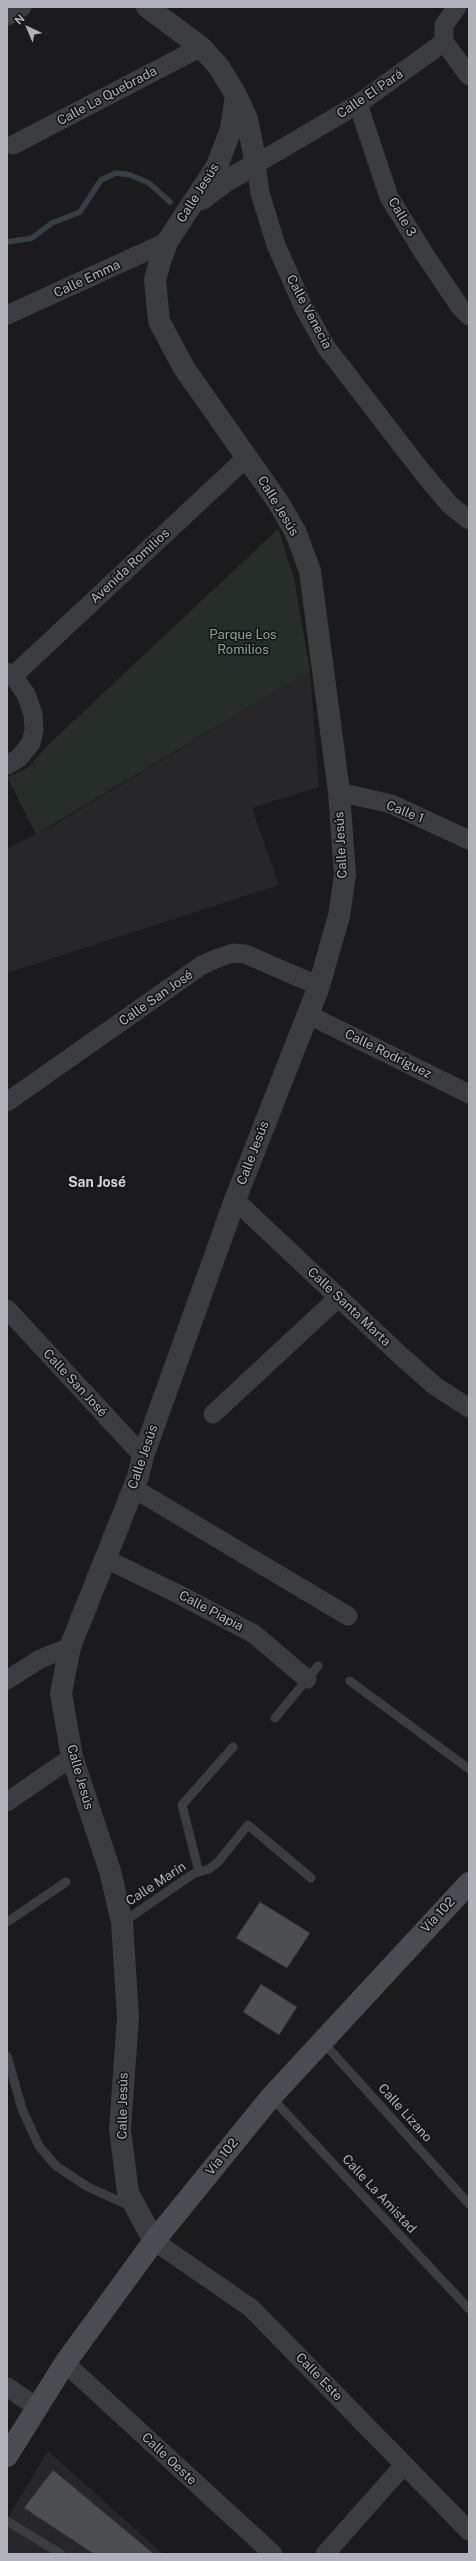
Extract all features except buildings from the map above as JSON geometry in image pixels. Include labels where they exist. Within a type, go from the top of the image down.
[{"type":"main road","name":"Vía 102","points":[[7,2456],[66,2363],[154,2241],[271,2097],[321,2040],[469,1883]]},
{"type":"street","points":[[7,16],[22,7]]},
{"type":"street","points":[[147,7],[201,47],[219,67],[236,95],[247,119],[256,164],[226,181],[188,210]]},
{"type":"street","points":[[457,7],[444,25],[444,42],[469,76]]},
{"type":"street","name":"Calle El Pará","points":[[256,164],[358,104],[444,42]]},
{"type":"street","name":"Calle La Quebrada","points":[[13,145],[201,47]]},
{"type":"street","name":"Calle Jesús","points":[[154,2241],[128,2193],[120,2129],[128,2018],[122,1922],[110,1871],[72,1757],[61,1693],[70,1647],[133,1488],[143,1456],[235,1200],[319,986],[339,916],[345,875],[339,792],[310,571],[296,533],[247,457],[184,368],[159,321],[155,280],[167,242],[217,166],[231,129],[236,95]]},
{"type":"street","name":"Calle 3","points":[[358,104],[389,198],[422,252],[460,307],[469,316]]},
{"type":"street","name":"Calle Venecia","points":[[256,164],[260,193],[276,245],[303,306],[326,347],[423,473],[450,505],[469,520]]},
{"type":"street","name":"Calle Emma","points":[[7,315],[167,242]]},
{"type":"street","name":"Avenida Romilios","points":[[10,674],[247,457]]},
{"type":"street","points":[[7,765],[19,758],[30,743],[34,730],[31,707],[26,694],[10,674]]},
{"type":"street","name":"Calle 1","points":[[339,792],[391,804],[469,840]]},
{"type":"street","name":"Calle San José","points":[[7,1102],[202,966],[218,958],[233,953],[245,954],[319,986]]},
{"type":"street","name":"Calle Rodríguez","points":[[307,1014],[469,1094]]},
{"type":"street","name":"Calle Santa Marta","points":[[235,1200],[435,1386],[469,1408]]},
{"type":"street","points":[[213,1414],[339,1297]]},
{"type":"street","name":"Calle San José","points":[[7,1309],[143,1456]]},
{"type":"street","points":[[133,1488],[348,1616]]},
{"type":"street","name":"Calle Piapia","points":[[104,1558],[176,1592],[254,1634],[313,1672]]},
{"type":"street","points":[[7,1680],[40,1659],[70,1647]]},
{"type":"street","points":[[7,1802],[72,1757]]},
{"type":"street","name":"Calle Este","points":[[154,2241],[251,2308],[469,2531]]},
{"type":"street","name":"Calle Oeste","points":[[66,2363],[273,2554]]},
{"type":"street","points":[[7,2387],[37,2407]]},
{"type":"street","points":[[325,2554],[404,2465]]},
{"type":"lane","points":[[275,1718],[313,1672]]},
{"type":"lane","points":[[350,1681],[469,1769]]},
{"type":"lane","points":[[199,1872],[182,1805],[233,1747]]},
{"type":"lane","name":"Calle Marín","points":[[122,1922],[193,1874],[209,1869],[218,1862],[248,1825],[311,1878]]},
{"type":"lane","points":[[7,1922],[66,1882]]},
{"type":"lane","name":"Calle Lizano","points":[[321,2040],[469,2204]]},
{"type":"lane","points":[[7,2056],[22,2109],[39,2146],[56,2166],[88,2187],[137,2210]]},
{"type":"lane","name":"Calle La Amistad","points":[[271,2097],[469,2309]]},
{"type":"lane","points":[[7,2521],[61,2554]]},
{"type":"shaded area","points":[[310,671],[319,787],[252,808],[279,885],[7,973],[7,849],[52,826]]},
{"type":"shaded area","points":[[48,2451],[163,2554],[7,2554],[7,2519]]},
{"type":"green space","name":"Parque Los Romilios","points":[[278,529],[294,578],[310,671],[36,834],[7,777],[28,768],[46,747]]},
{"type":"waterway","points":[[7,242],[32,238],[52,223],[80,212],[101,180],[116,173],[130,175],[149,183],[170,202]]},
{"type":"district","name":"San José","points":[[97,1183]]}]
